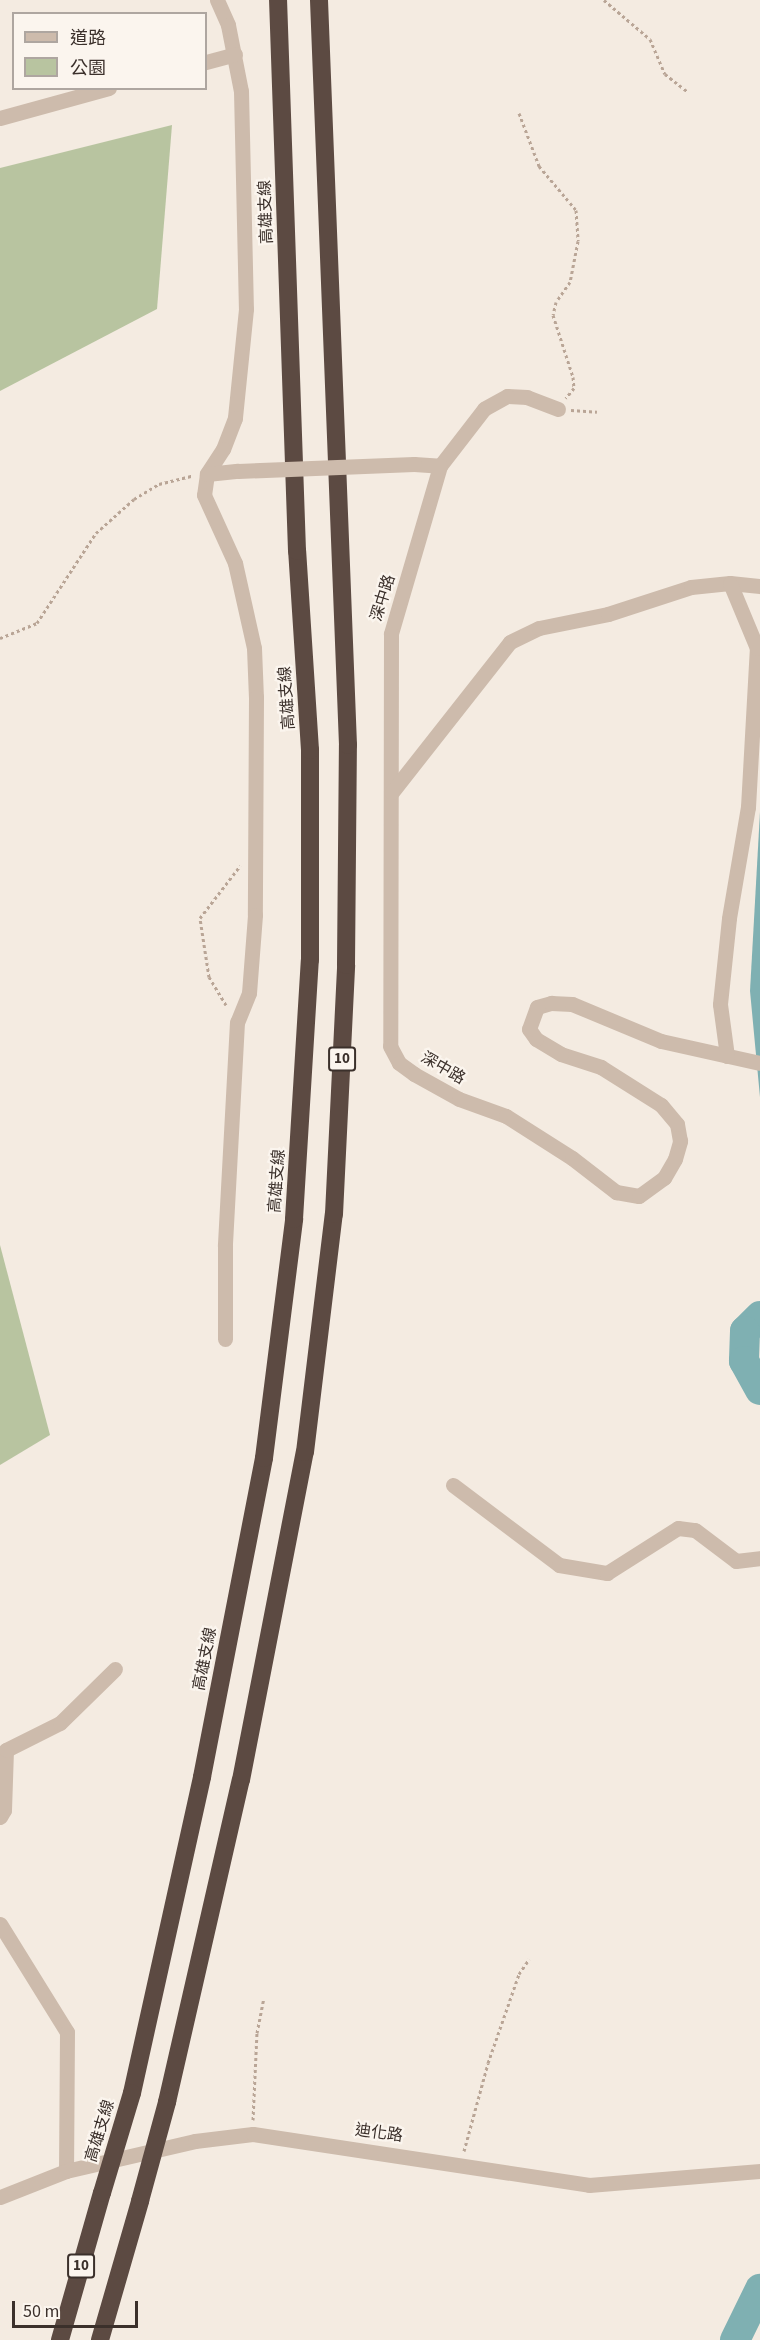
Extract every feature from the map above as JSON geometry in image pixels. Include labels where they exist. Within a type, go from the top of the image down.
[{"type":"highway","name":"高雄支線","points":[[60,2340],[132,2092],[202,1777],[264,1458],[294,1219],[310,960],[310,750],[297,551],[279,0]]},
{"type":"highway","name":"10","points":[[100,2340],[167,2102],[241,1780],[305,1452],[334,1214],[346,965],[348,745],[319,0]]},
{"type":"street","points":[[217,0],[235,54],[241,91],[246,309],[235,418],[223,449],[207,474],[204,495],[235,563],[254,648],[255,915],[249,993],[237,1022],[225,1246],[225,1339]]},
{"type":"street","points":[[207,62],[235,54]]},
{"type":"street","points":[[0,118],[102,90]]},
{"type":"street","name":"深中路","points":[[558,409],[527,397],[507,396],[484,409],[440,466],[391,634],[390,1046],[399,1063],[459,1099],[506,1116],[572,1158],[616,1192],[639,1196],[664,1178],[675,1159],[680,1141],[677,1124],[661,1105],[601,1067],[561,1054],[536,1039],[529,1029],[537,1007],[551,1003],[572,1004],[661,1041],[760,1063]]},
{"type":"street","points":[[207,474],[414,464],[440,466]]},
{"type":"street","points":[[392,792],[510,642],[539,628],[608,614],[691,587],[730,583],[760,586]]},
{"type":"street","points":[[727,1056],[720,1004],[729,918],[748,807],[757,648],[730,583]]},
{"type":"street","points":[[453,1485],[559,1565],[607,1574],[678,1528],[695,1530],[736,1561],[760,1558]]},
{"type":"street","points":[[0,1817],[4,1809],[3,1746],[60,1723],[115,1669]]},
{"type":"street","points":[[0,1924],[67,2032],[66,2171]]},
{"type":"street","name":"迪化路","points":[[0,2197],[66,2171],[195,2141],[253,2134],[413,2156],[460,2167],[589,2185],[760,2171]]},
{"type":"path","points":[[604,0],[650,39],[665,74],[688,92]]},
{"type":"path","points":[[519,113],[539,166],[576,210],[578,241],[570,282],[556,302],[553,315],[574,388],[558,409]]},
{"type":"path","points":[[558,409],[597,412]]},
{"type":"path","points":[[0,638],[37,623],[96,533],[134,500],[159,484],[207,474]]},
{"type":"path","points":[[237,1022],[209,977],[200,918],[253,849]]},
{"type":"path","points":[[460,2167],[488,2063],[519,1974],[530,1959]]},
{"type":"path","points":[[253,2134],[257,2033],[264,1998]]},
{"type":"green space","points":[[172,125],[157,309],[0,391],[0,168]]},
{"type":"green space","points":[[0,1245],[50,1435],[0,1465]]},
{"type":"water","points":[[760,812],[760,1097],[750,991]]},
{"type":"waterway","points":[[760,1316],[745,1331],[744,1361],[760,1390]]},
{"type":"waterway","points":[[735,2340],[760,2289]]}]
